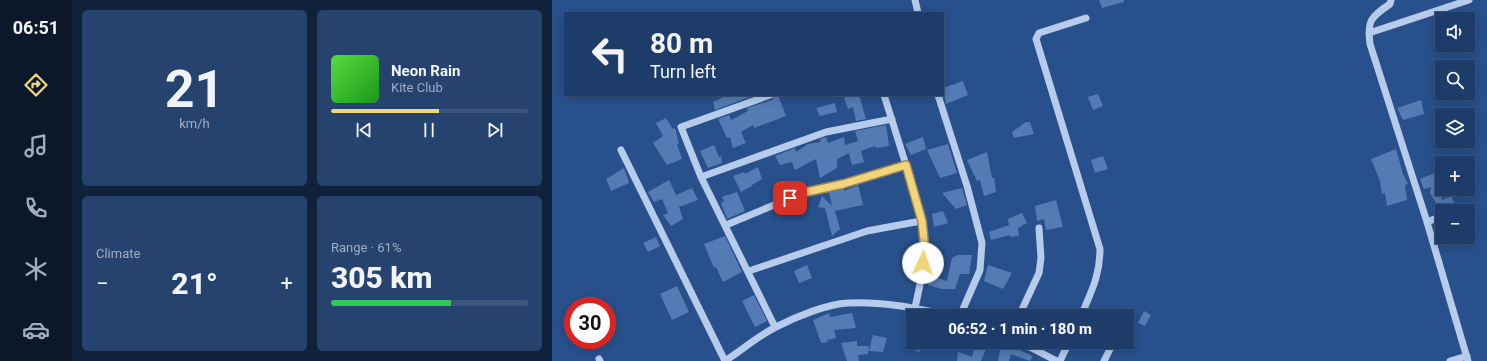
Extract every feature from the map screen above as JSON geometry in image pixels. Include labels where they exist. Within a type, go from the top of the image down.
[{"type":"street","points":[[915,0],[918,12]]},
{"type":"street","points":[[1391,0],[1390,4],[1371,20],[1369,33],[1370,44],[1427,222],[1467,358],[1450,361]]},
{"type":"street","points":[[1369,33],[1465,1]]},
{"type":"street","points":[[1083,309],[1097,279],[1100,263],[1100,249],[1036,39],[1039,33],[1086,18]]},
{"type":"street","points":[[767,96],[681,128],[701,177],[749,271],[775,327]]},
{"type":"street","points":[[884,96],[922,221],[924,240],[922,275],[915,308]]},
{"type":"street","points":[[938,96],[967,186],[982,243],[980,270],[963,309]]},
{"type":"street","points":[[701,177],[826,132],[892,119]]},
{"type":"street","points":[[621,150],[725,361],[775,327],[822,309],[847,303],[879,303],[920,309]]},
{"type":"street","points":[[726,225],[802,193],[843,184],[906,165]]},
{"type":"street","points":[[1427,222],[1435,219]]},
{"type":"street","points":[[749,271],[867,231],[922,221]]},
{"type":"street","points":[[1022,309],[1039,273],[1041,258],[1039,228]]},
{"type":"street","points":[[1034,349],[1057,361]]},
{"type":"street","points":[[1060,361],[1066,349]]},
{"type":"street","points":[[1104,361],[1110,349]]},
{"type":"building","points":[[1099,0],[1124,0],[1124,2],[1102,8]]},
{"type":"building","points":[[963,81],[968,95],[946,104],[944,88]]},
{"type":"building","points":[[1098,94],[1103,106],[1093,110],[1088,97]]},
{"type":"building","points":[[726,96],[752,96],[715,110],[713,102]]},
{"type":"building","points":[[774,96],[778,96],[786,116],[754,128],[753,125],[741,132],[746,143],[733,148],[730,137],[727,138],[718,119],[729,115],[731,120],[748,111],[747,108],[772,100]]},
{"type":"building","points":[[849,96],[859,96],[866,119],[856,121],[853,107],[848,109],[844,98]]},
{"type":"building","points":[[1421,100],[1424,114],[1403,120],[1397,108]]},
{"type":"building","points":[[835,103],[837,112],[820,116],[816,108]]},
{"type":"building","points":[[666,118],[673,129],[675,128],[679,143],[677,144],[682,159],[667,165],[653,143],[663,136],[656,123]]},
{"type":"building","points":[[1026,122],[1030,122],[1034,134],[1014,138],[1012,132]]},
{"type":"building","points":[[886,125],[889,146],[876,148],[875,146],[861,151],[864,162],[852,165],[849,153],[837,159],[837,168],[820,178],[816,159],[795,170],[792,162],[780,165],[775,156],[795,148],[796,152],[808,144],[821,142],[820,139],[826,137],[828,143],[844,137],[845,145],[858,141],[855,131]]},
{"type":"building","points":[[923,137],[926,149],[911,155],[905,144]]},
{"type":"building","points":[[948,144],[957,173],[940,178],[927,150]]},
{"type":"building","points":[[714,145],[719,157],[721,156],[722,163],[708,168],[700,151]]},
{"type":"building","points":[[1396,149],[1403,174],[1408,184],[1405,185],[1407,200],[1387,206],[1385,193],[1382,194],[1380,181],[1371,159]]},
{"type":"building","points":[[987,152],[996,192],[984,196],[980,180],[977,181],[967,160]]},
{"type":"building","points":[[1103,156],[1108,169],[1095,173],[1091,160]]},
{"type":"building","points":[[758,167],[762,179],[741,192],[733,176],[744,172],[745,174]]},
{"type":"building","points":[[624,168],[629,183],[611,191],[606,179]]},
{"type":"building","points":[[1435,173],[1435,196],[1441,196],[1442,200],[1452,196],[1454,204],[1437,204],[1430,193],[1431,187],[1424,189],[1420,179]]},
{"type":"building","points":[[669,180],[676,195],[692,188],[698,200],[679,207],[683,219],[671,226],[663,215],[668,213],[662,199],[654,202],[648,192]]},
{"type":"building","points":[[791,185],[794,191],[782,196],[778,191]]},
{"type":"building","points":[[858,185],[863,205],[835,211],[840,229],[832,236],[825,208],[818,207],[822,196],[832,206],[829,192],[844,189],[844,191]]},
{"type":"building","points":[[962,188],[967,205],[956,209],[942,193]]},
{"type":"building","points":[[737,192],[745,211],[727,219],[721,203],[724,201],[722,197]]},
{"type":"building","points":[[1056,200],[1063,227],[1046,230],[1044,219],[1037,221],[1035,206]]},
{"type":"building","points":[[943,211],[948,223],[934,227],[932,214]]},
{"type":"building","points":[[1022,213],[1027,223],[1018,228],[1019,236],[1010,237],[1010,235],[991,240],[989,232],[1009,225],[1008,219]]},
{"type":"building","points":[[725,236],[742,272],[723,282],[716,267],[714,268],[704,244]]},
{"type":"building","points":[[656,237],[660,246],[648,252],[643,243]]},
{"type":"building","points":[[958,255],[972,255],[969,274],[960,274],[955,289],[942,289],[928,285],[928,275],[947,281],[952,258]]},
{"type":"building","points":[[807,265],[812,278],[799,283],[794,271]]},
{"type":"building","points":[[988,265],[1012,273],[1003,289],[984,281]]},
{"type":"building","points":[[677,286],[689,312],[672,320],[660,294]]},
{"type":"building","points":[[754,295],[767,321],[755,327],[742,301]]},
{"type":"building","points":[[1144,311],[1151,315],[1145,326],[1138,323]]},
{"type":"building","points":[[829,313],[830,317],[852,313],[856,328],[834,330],[836,338],[827,340],[828,342],[821,343],[813,320]]},
{"type":"building","points":[[873,335],[887,338],[883,352],[869,351]]},
{"type":"building","points":[[857,341],[857,346],[869,346],[868,354],[858,355],[859,361],[847,361],[841,343]]},
{"type":"building","points":[[910,349],[921,349],[920,352]]},
{"type":"building","points":[[974,349],[986,349],[981,361],[957,361],[958,352],[972,357]]},
{"type":"building","points":[[1000,349],[1016,349],[1033,356],[1030,361],[1011,354],[1009,361],[998,361]]},
{"type":"route","points":[[790,198],[802,193],[843,184],[906,165],[922,221],[924,240],[923,263]]}]
